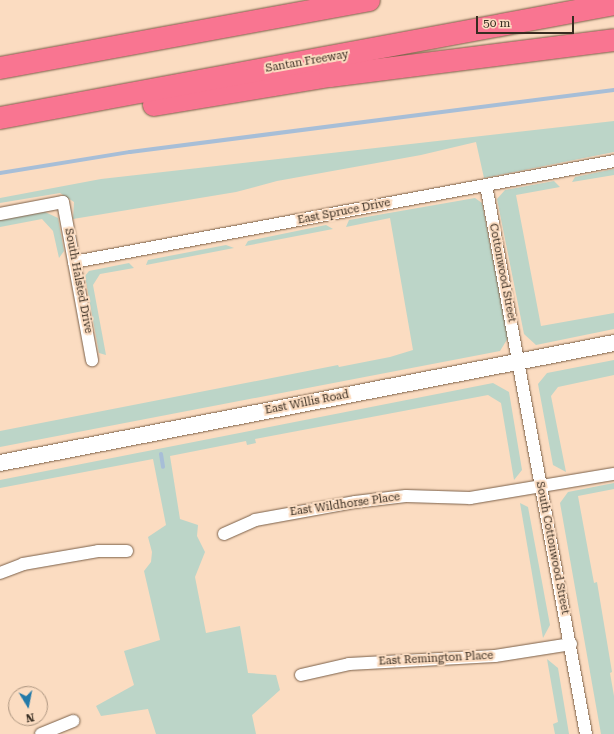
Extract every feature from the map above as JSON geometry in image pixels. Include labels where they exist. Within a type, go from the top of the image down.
[{"type":"highway","points":[[188,34],[252,8],[287,0]]},
{"type":"highway","points":[[0,68],[369,0]]},
{"type":"highway","name":"Santan Freeway","points":[[0,118],[614,4]]},
{"type":"highway","points":[[40,111],[106,113],[330,76],[614,40]]},
{"type":"street","name":"East Spruce Drive","points":[[74,262],[614,161]]},
{"type":"street","name":"Cottonwood Street","points":[[486,185],[519,361]]},
{"type":"street","name":"South Halsted Drive","points":[[0,214],[62,202],[92,360]]},
{"type":"street","name":"East Willis Road","points":[[0,463],[614,343]]},
{"type":"street","name":"South Cottonwood Street","points":[[519,361],[586,734]]},
{"type":"street","name":"East Wildhorse Place","points":[[224,534],[255,520],[355,502],[406,496],[470,498],[541,488],[614,474]]},
{"type":"street","points":[[0,573],[23,564],[90,552],[127,551]]},
{"type":"street","name":"East Remington Place","points":[[302,675],[349,664],[495,656],[570,644]]},
{"type":"street","points":[[41,734],[73,721]]},
{"type":"green space","points":[[614,121],[614,152],[484,178],[476,142],[421,155],[277,181],[236,192],[73,219],[74,202],[60,193],[0,203],[0,198],[101,179]]},
{"type":"green space","points":[[614,169],[614,175],[572,182],[575,177]]},
{"type":"green space","points":[[554,181],[560,187],[516,195],[541,326],[614,313],[614,329],[536,345],[524,334],[497,199],[505,190]]},
{"type":"green space","points":[[475,198],[482,203],[508,338],[500,351],[0,447],[0,431],[338,365],[339,367],[390,357],[413,350],[390,218],[346,227],[349,220]]},
{"type":"green space","points":[[45,212],[58,218],[64,251],[59,258],[53,231],[42,219],[0,227],[0,220]]},
{"type":"green space","points":[[326,225],[333,229],[245,246],[248,241]]},
{"type":"green space","points":[[226,245],[234,248],[146,265],[148,260]]},
{"type":"green space","points":[[129,263],[134,268],[100,274],[93,285],[106,355],[99,353],[85,276],[89,271]]},
{"type":"green space","points":[[614,360],[614,375],[558,387],[551,396],[566,472],[553,465],[538,384],[547,373]]},
{"type":"green space","points":[[493,383],[509,392],[522,470],[514,480],[501,403],[488,395],[255,439],[256,443],[247,445],[246,441],[170,456],[180,519],[198,525],[197,536],[205,552],[195,577],[206,633],[240,626],[248,673],[276,675],[280,690],[252,715],[256,734],[156,734],[148,709],[101,716],[96,706],[134,685],[124,651],[160,640],[144,571],[151,562],[152,552],[148,537],[166,525],[153,459],[0,488],[0,480]]},
{"type":"green space","points":[[614,483],[614,489],[578,496],[594,583],[597,582],[612,672],[610,673],[614,696],[614,734],[601,734],[560,503],[568,492]]},
{"type":"green space","points":[[520,503],[528,507],[550,625],[543,638]]},
{"type":"green space","points":[[547,659],[558,668],[569,734],[555,734],[553,724],[558,722]]},
{"type":"waterway","points":[[0,173],[130,152],[614,90]]},
{"type":"waterway","points":[[161,454],[163,467]]}]
